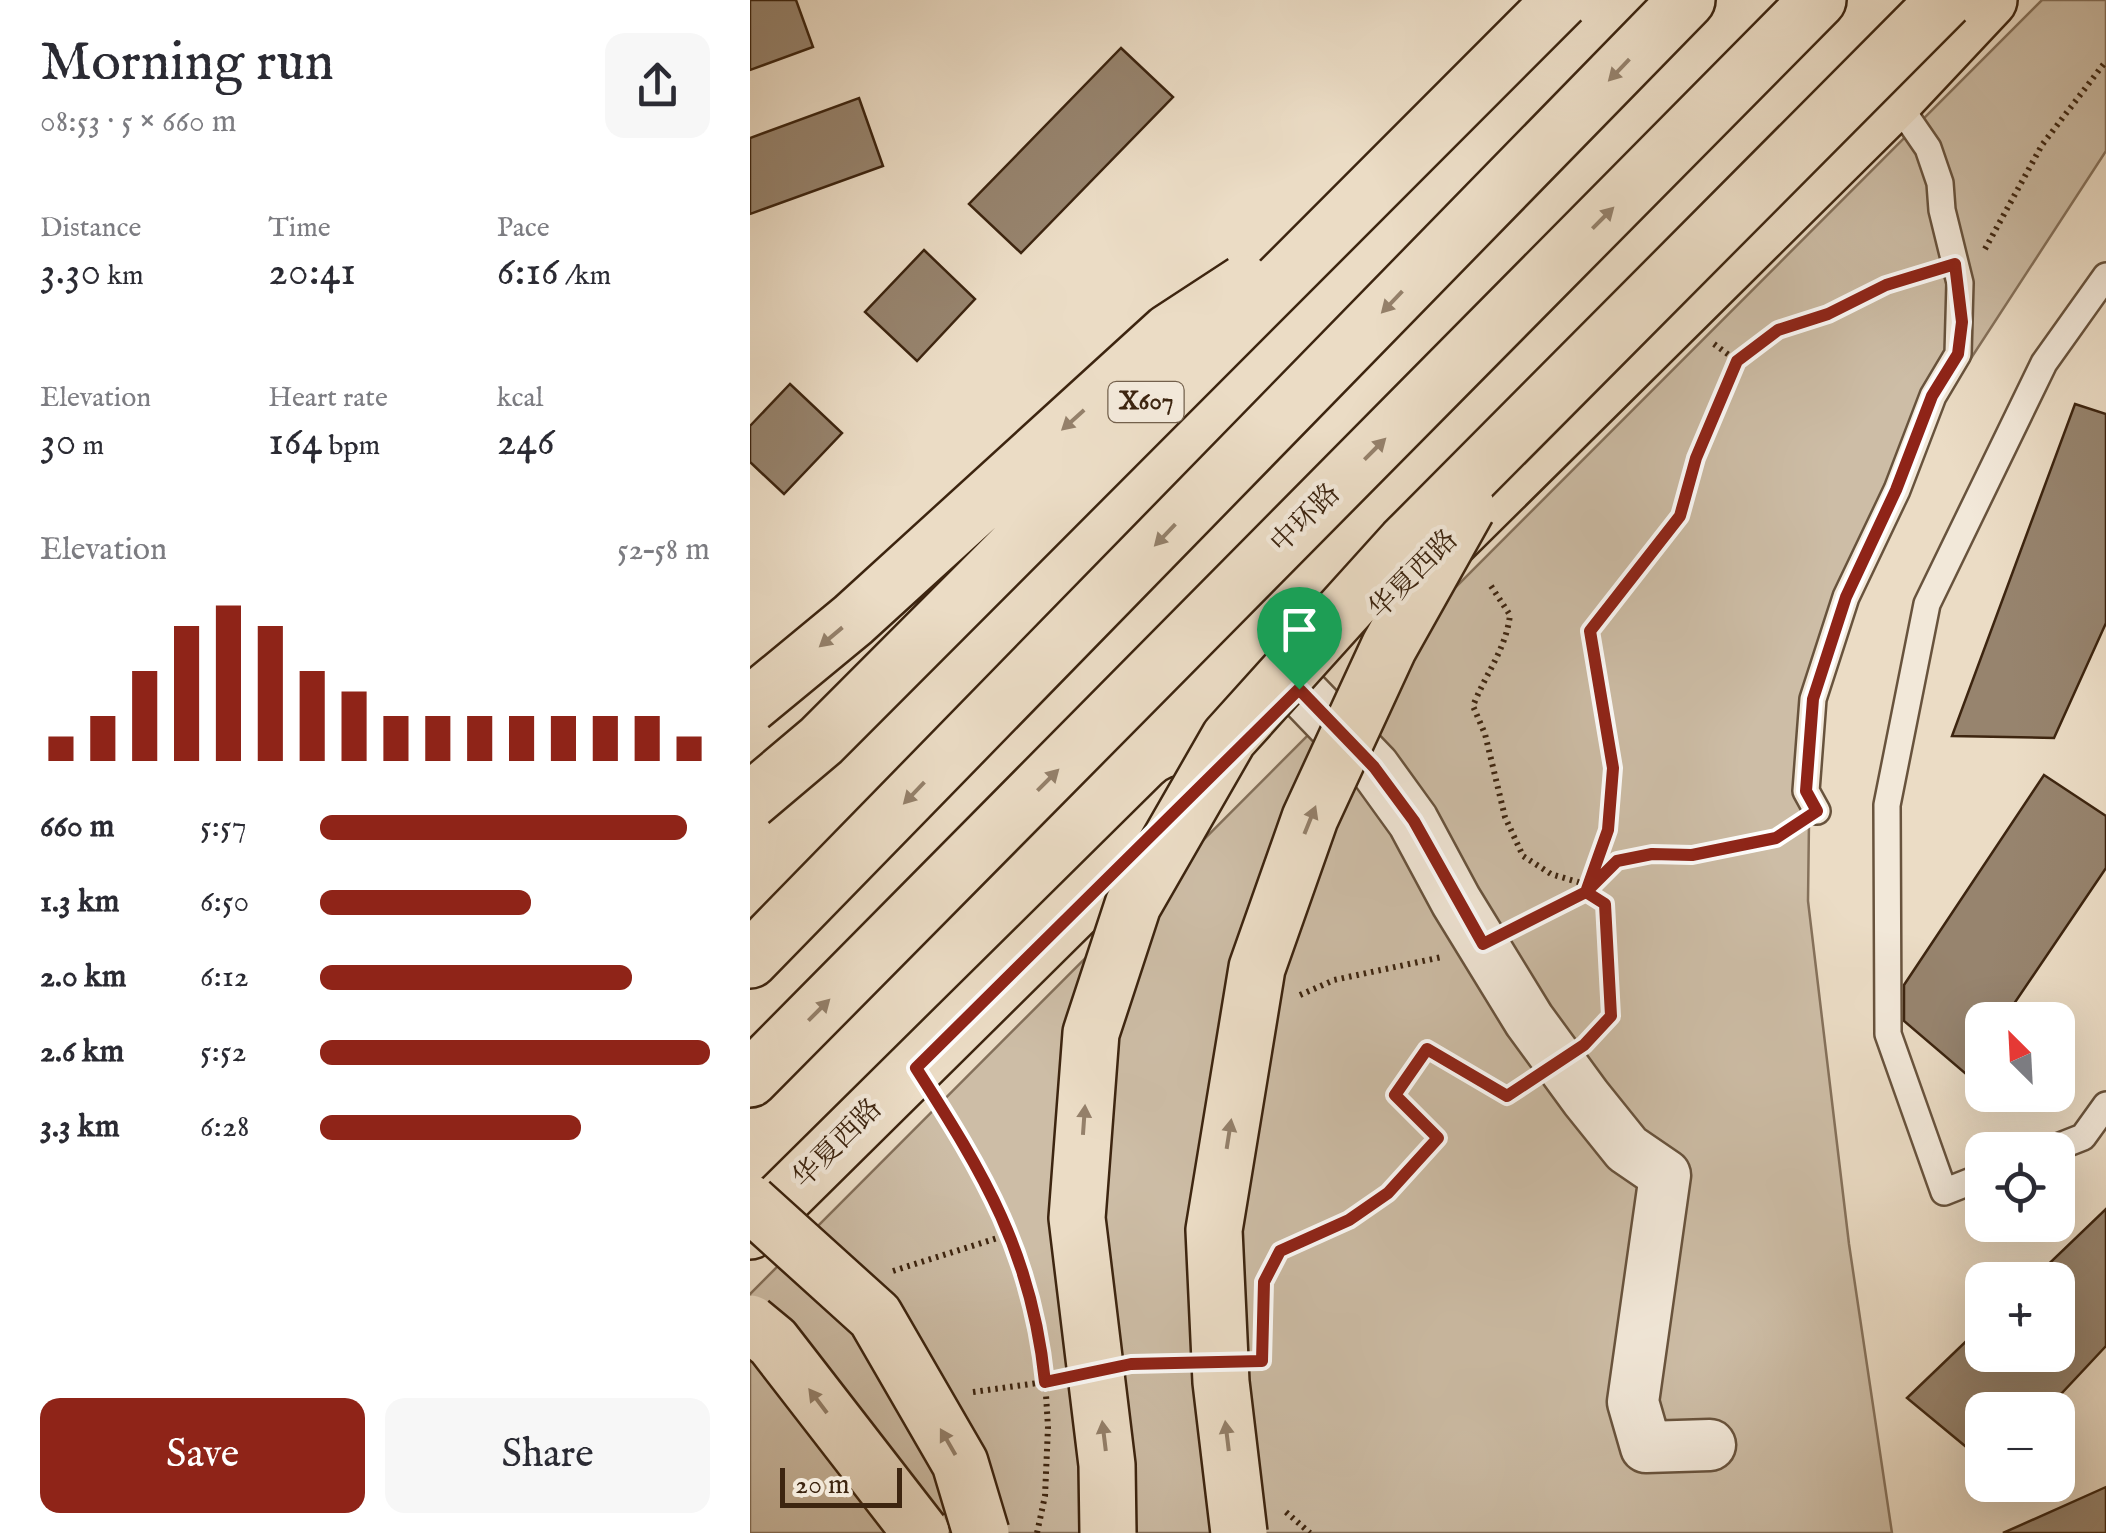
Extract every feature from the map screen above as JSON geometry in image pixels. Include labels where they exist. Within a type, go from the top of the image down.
[{"type":"main road","name":"X607","points":[[750,802],[1542,0]]},
{"type":"main road","points":[[750,802],[821,741],[1561,0]]},
{"type":"main road","points":[[750,960],[1687,0]]},
{"type":"main road","name":"中环路","points":[[750,1079],[1818,0]]},
{"type":"main road","points":[[1108,1533],[1107,1465],[1077,1218],[1091,1033],[1134,905],[1229,738],[1406,543],[1945,0]]},
{"type":"main road","name":"华夏西路","points":[[750,1231],[1895,100],[1989,0]]},
{"type":"main road","points":[[750,705],[852,620],[1169,332],[1346,214]]},
{"type":"main road","points":[[1261,1521],[1220,1382],[1214,1230],[1257,968],[1310,818],[1381,664],[1500,448]]},
{"type":"main road","points":[[750,1203],[875,1316],[960,1463],[982,1533]]},
{"type":"main road","points":[[750,1323],[772,1342],[920,1533]]},
{"type":"street","points":[[1299,689],[1374,767],[1414,821],[1483,944],[1560,1062],[1627,1149],[1664,1175],[1633,1402],[1646,1446],[1710,1445]]},
{"type":"lane","points":[[1817,811],[1806,791],[1813,699],[1846,597],[1890,504],[1932,396],[1958,354],[1962,322],[1940,183],[1928,148],[1895,100]]},
{"type":"lane","points":[[1965,1184],[1944,1192],[1888,1034],[1887,805],[1927,604],[2044,363],[2106,276]]},
{"type":"lane","points":[[2075,1140],[2083,1137],[2106,1105]]},
{"type":"path","points":[[1586,892],[1608,830],[1613,768],[1590,631],[1680,516],[1696,458],[1737,361],[1778,330],[1828,314],[1886,285],[1980,257],[2042,145],[2106,61]]},
{"type":"path","points":[[1264,1282],[1280,1251],[1349,1220],[1388,1193],[1438,1138],[1395,1095],[1427,1049],[1507,1096],[1584,1045],[1611,1016],[1605,904],[1578,882],[1551,874],[1522,856],[1494,784],[1486,734],[1473,706],[1484,677],[1506,644],[1510,615],[1491,586]]},
{"type":"path","points":[[1286,1002],[1334,980],[1430,961],[1483,944],[1586,892],[1617,861],[1652,854],[1692,855],[1776,838],[1817,811]]},
{"type":"path","points":[[916,1068],[971,1154],[1010,1234],[1031,1289],[1040,1333]]},
{"type":"path","points":[[890,1281],[893,1270],[1010,1234]]},
{"type":"path","points":[[1131,1364],[1187,1362]]},
{"type":"path","points":[[1038,1533],[1045,1496],[1048,1427],[1043,1365]]},
{"type":"path","points":[[1045,1382],[1062,1378]]},
{"type":"path","points":[[1261,1521],[1310,1533]]},
{"type":"shaded area","points":[[2042,0],[2106,0],[2106,151],[1906,458],[1810,743],[1808,901],[1849,1244],[1892,1533],[750,1533],[750,1294]]},
{"type":"building","points":[[750,0],[796,0],[813,47],[750,70]]},
{"type":"building","points":[[1121,48],[1173,97],[1021,253],[969,204]]},
{"type":"building","points":[[859,98],[883,166],[750,214],[750,138]]},
{"type":"building","points":[[924,250],[975,299],[917,361],[865,312]]},
{"type":"building","points":[[790,384],[842,433],[784,494],[750,462],[750,426]]},
{"type":"building","points":[[2075,404],[2106,414],[2106,623],[2054,738],[1952,736]]},
{"type":"building","points":[[2044,775],[2106,816],[2106,868],[2015,1002],[1965,1002],[1965,1073],[1904,1021],[1904,985]]},
{"type":"building","points":[[2106,1209],[2106,1346],[2063,1392],[1965,1392],[1965,1446],[1907,1398],[1965,1342],[1965,1372],[2075,1372],[2075,1262],[2051,1262]]},
{"type":"building","points":[[2106,1487],[2106,1533],[2003,1533],[2075,1502]]},
{"type":"route","points":[[1299,689],[916,1068],[971,1154],[1010,1234],[1031,1289],[1045,1382],[1131,1364],[1262,1361],[1264,1282],[1280,1251],[1349,1220],[1388,1193],[1438,1138],[1395,1095],[1427,1049],[1507,1096],[1584,1045],[1611,1016],[1605,904],[1586,892],[1608,830],[1613,768],[1598,697],[1590,631],[1680,516],[1696,458],[1737,361],[1778,330],[1828,314],[1886,285],[1955,264],[1962,322],[1958,354],[1932,396],[1896,490],[1846,597],[1813,699],[1806,791],[1817,811],[1776,838],[1692,855],[1652,854],[1617,861],[1586,892],[1483,944],[1414,821],[1374,767],[1299,689]]}]
